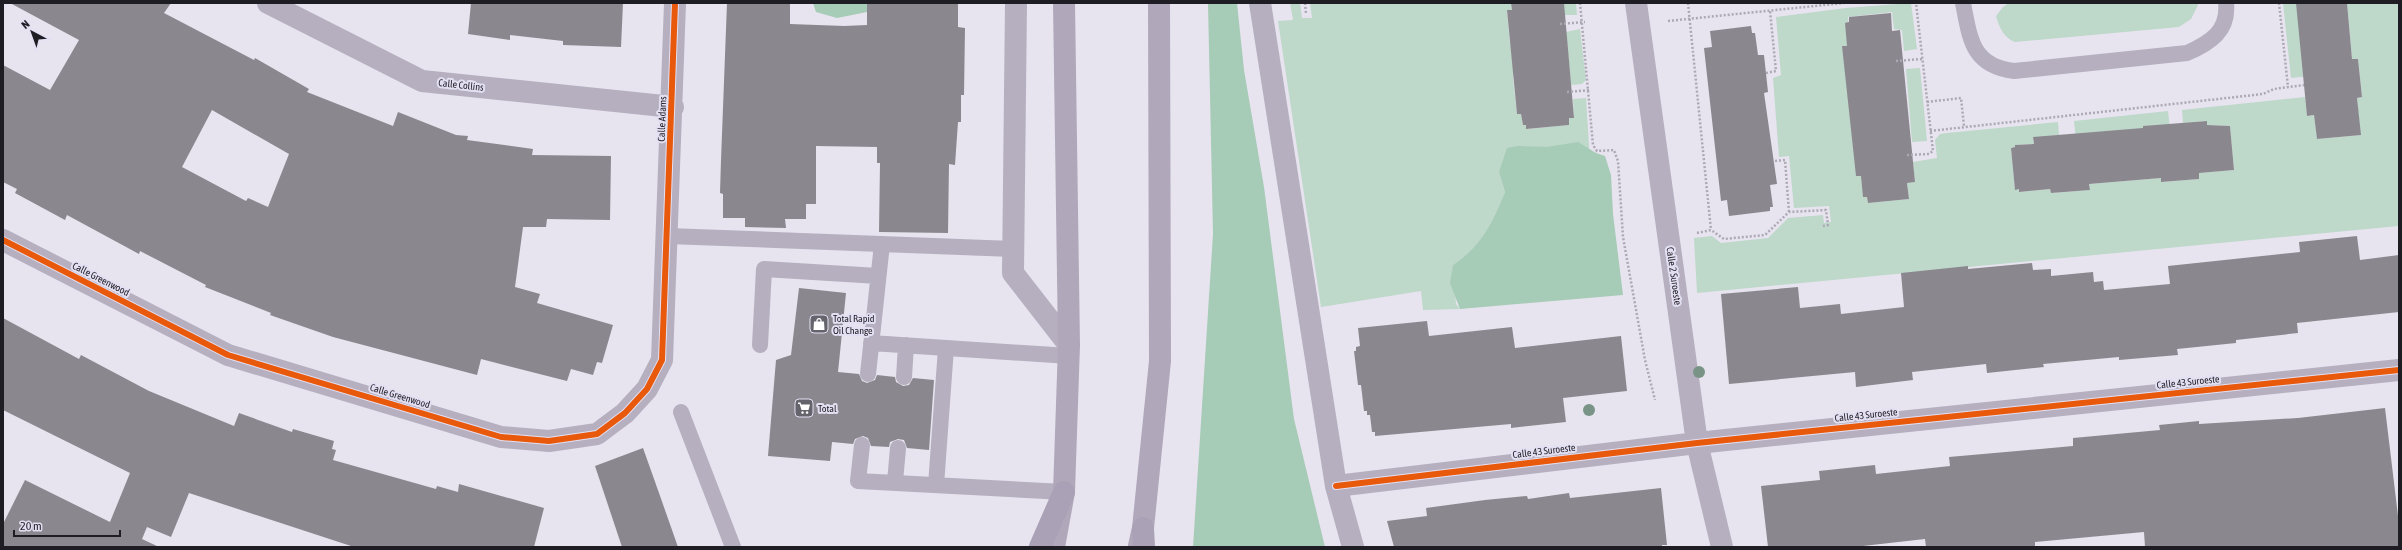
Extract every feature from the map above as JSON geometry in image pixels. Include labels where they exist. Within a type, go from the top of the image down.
[{"type":"highway","points":[[1040,547],[1064,492]]},
{"type":"main road","points":[[1054,547],[1064,492],[1069,351],[1064,3]]},
{"type":"main road","points":[[1142,541],[1160,361],[1159,3]]},
{"type":"street","name":"Calle Collins","points":[[268,3],[422,81],[673,107]]},
{"type":"street","name":"Calle Adams","points":[[668,236],[675,3]]},
{"type":"street","points":[[1016,3],[1012,273],[1069,351]]},
{"type":"street","points":[[1260,3],[1336,486],[1353,547]]},
{"type":"street","name":"Calle 2 Suroeste","points":[[1636,3],[1697,443],[1722,547]]},
{"type":"street","name":"Calle Greenwood","points":[[3,240],[228,355],[501,437],[549,441],[597,434],[625,413],[647,389],[662,360],[668,236]]},
{"type":"street","name":"Calle 43 Suroeste","points":[[1336,486],[1697,443],[2399,370]]},
{"type":"lane","points":[[1963,3],[1972,47],[1986,63],[1998,70],[2014,72],[2187,53],[2207,44],[2221,30],[2227,13],[2226,3]]},
{"type":"lane","points":[[668,236],[1013,249]]},
{"type":"lane","points":[[868,374],[882,244]]},
{"type":"lane","points":[[760,345],[764,268],[878,276]]},
{"type":"lane","points":[[871,343],[946,348],[1069,351]]},
{"type":"lane","points":[[904,377],[906,346]]},
{"type":"lane","points":[[936,485],[946,348]]},
{"type":"lane","points":[[681,412],[732,547]]},
{"type":"lane","points":[[862,445],[858,481],[1064,492]]},
{"type":"lane","points":[[895,482],[898,448]]},
{"type":"path","points":[[1305,3],[1306,14]]},
{"type":"path","points":[[1580,3],[1590,90],[1594,149],[1597,151],[1614,150],[1618,162],[1623,237],[1645,360],[1654,400]]},
{"type":"path","points":[[1688,3],[1711,230]]},
{"type":"path","points":[[1662,21],[1844,3]]},
{"type":"path","points":[[1907,155],[1929,154],[1933,151],[1916,3]]},
{"type":"path","points":[[2279,3],[2288,87]]},
{"type":"path","points":[[1766,73],[1776,71],[1770,10]]},
{"type":"path","points":[[1560,24],[1583,22]]},
{"type":"path","points":[[1896,61],[1922,59]]},
{"type":"path","points":[[1930,131],[1964,126],[2175,106],[2263,94],[2274,89],[2304,85]]},
{"type":"path","points":[[1567,92],[1590,90]]},
{"type":"path","points":[[1927,102],[1961,98],[1964,126]]},
{"type":"path","points":[[1775,161],[1785,160],[1789,212]]},
{"type":"path","points":[[1690,234],[1711,230],[1724,239],[1765,235],[1789,212],[1826,210],[1828,225],[1823,226]]},
{"type":"green space","points":[[813,3],[867,3],[867,12],[837,18],[816,12]]},
{"type":"green space","points":[[1208,3],[1237,3],[1244,70],[1264,187],[1294,419],[1325,547],[1193,547],[1213,234]]},
{"type":"green space","points":[[1290,3],[1300,3],[1302,18],[1312,18],[1310,3],[1511,3],[1512,10],[1507,11],[1510,45],[1515,45],[1513,79],[1517,114],[1521,114],[1523,125],[1526,125],[1527,129],[1569,125],[1569,118],[1574,118],[1573,99],[1586,98],[1590,161],[1499,172],[1505,192],[1495,214],[1485,233],[1478,242],[1463,258],[1453,265],[1456,304],[1460,309],[1423,310],[1421,291],[1321,307],[1278,21],[1293,20]]},
{"type":"green space","points":[[1564,3],[1576,3],[1577,15],[1564,15]]},
{"type":"green space","points":[[1911,3],[1917,49],[1904,51],[1902,30],[1894,29],[1892,12],[1848,17],[1868,203],[1909,199],[1907,183],[1915,182],[1913,162],[1937,158],[1935,140],[1940,134],[1947,133],[2058,122],[2059,135],[2033,138],[2034,144],[2015,145],[2015,147],[2011,148],[2015,189],[2019,189],[2019,192],[2050,189],[2051,193],[2090,190],[2089,184],[2161,178],[2161,182],[2199,179],[2199,173],[2234,170],[2230,126],[2207,125],[2206,121],[2183,123],[2182,110],[2305,97],[2307,116],[2314,115],[2317,139],[2360,135],[2357,98],[2362,97],[2358,59],[2352,59],[2347,3],[2399,3],[2399,226],[1697,293],[1694,238],[1712,236],[1721,243],[1768,238],[1788,218],[1823,215],[1824,223],[1831,222],[1829,206],[1794,208],[1789,156],[1779,157],[1773,78],[1781,75],[1776,17],[1846,8]]},
{"type":"green space","points":[[2009,3],[2198,3],[2198,5],[2191,19],[2179,27],[2015,42],[2002,32],[1996,16],[2003,7]]},
{"type":"green space","points":[[2283,3],[2303,3],[2311,76],[2291,78]]},
{"type":"green space","points":[[1580,29],[1586,80],[1582,84],[1571,85],[1566,32]]},
{"type":"green space","points":[[1920,68],[1927,141],[1912,142],[1906,69]]},
{"type":"green space","points":[[2168,111],[2170,129],[2076,139],[2074,121]]},
{"type":"green space","points":[[1578,142],[1596,153],[1605,156],[1611,175],[1613,214],[1623,295],[1460,309],[1450,283],[1453,265],[1463,258],[1478,242],[1485,233],[1495,214],[1505,192],[1499,172],[1507,148],[1518,146],[1547,147]]},
{"type":"building","points":[[10,3],[171,3],[164,13],[254,60],[255,58],[309,89],[307,92],[393,126],[398,112],[456,135],[468,136],[467,140],[533,149],[532,155],[611,156],[610,220],[547,219],[546,227],[523,227],[515,287],[540,294],[537,303],[613,325],[602,363],[597,362],[593,375],[571,369],[567,381],[481,359],[477,375],[333,337],[270,315],[271,313],[205,287],[206,285],[140,251],[139,254],[67,215],[65,220],[15,193],[17,189],[3,182],[3,65],[50,90],[79,40]],"holes":[[[212,110],[289,154],[268,207],[248,198],[246,201],[182,167]]]},
{"type":"building","points":[[471,3],[623,3],[621,47],[563,45],[563,41],[510,35],[510,40],[468,34]]},
{"type":"building","points":[[727,3],[790,3],[790,24],[844,26],[867,25],[867,3],[958,3],[958,27],[965,28],[964,95],[961,95],[961,122],[958,122],[955,165],[949,164],[948,233],[879,232],[880,163],[877,163],[877,147],[816,146],[816,204],[806,204],[806,219],[785,219],[786,228],[745,227],[745,218],[723,218],[723,194],[720,193]]},
{"type":"building","points":[[1511,3],[1564,3],[1574,118],[1569,118],[1569,125],[1526,129],[1526,125],[1523,125],[1521,114],[1517,114],[1507,10],[1512,10]]},
{"type":"building","points":[[2296,3],[2347,3],[2352,59],[2358,59],[2362,97],[2357,98],[2361,135],[2317,139],[2314,115],[2307,116]]},
{"type":"building","points":[[1891,13],[1892,31],[1900,30],[1915,182],[1907,183],[1909,199],[1868,203],[1867,197],[1863,197],[1861,176],[1856,176],[1842,46],[1847,46],[1845,23],[1849,22],[1849,17]]},
{"type":"building","points":[[1751,26],[1752,33],[1755,33],[1758,55],[1764,55],[1768,92],[1764,93],[1777,184],[1770,185],[1773,207],[1770,207],[1770,211],[1729,216],[1727,200],[1721,201],[1704,48],[1712,47],[1710,31]]},
{"type":"building","points":[[2207,121],[2207,125],[2230,126],[2234,170],[2199,173],[2199,179],[2161,182],[2161,178],[2089,184],[2090,190],[2051,193],[2050,189],[2019,192],[2019,189],[2015,190],[2011,148],[2015,147],[2015,145],[2034,144],[2033,137]]},
{"type":"building","points":[[2357,236],[2360,260],[2399,255],[2399,312],[2297,323],[2298,333],[2236,340],[2236,343],[2177,349],[2178,355],[2119,360],[2119,357],[2043,364],[2044,367],[1987,373],[1986,364],[1912,372],[1913,380],[1856,387],[1855,372],[1729,384],[1721,294],[1798,287],[1800,308],[1840,304],[1841,314],[1904,307],[1901,273],[1968,266],[1968,269],[2032,263],[2033,270],[2051,269],[2051,276],[2093,272],[2094,282],[2103,281],[2104,290],[2170,284],[2168,266],[2300,252],[2299,242]]},
{"type":"building","points":[[799,288],[846,293],[838,372],[859,374],[862,381],[867,383],[875,380],[877,375],[895,377],[896,382],[903,386],[909,385],[913,378],[934,380],[929,450],[907,448],[904,440],[898,439],[890,442],[889,447],[871,446],[868,438],[863,436],[855,439],[853,444],[832,442],[830,461],[768,456],[776,360],[791,355]]},
{"type":"building","points":[[3,318],[79,359],[81,355],[149,391],[234,426],[239,413],[292,432],[293,429],[334,441],[332,449],[336,450],[333,460],[436,489],[437,486],[458,492],[459,484],[544,508],[534,547],[354,547],[189,493],[171,537],[147,527],[142,539],[159,547],[3,547],[3,524],[25,480],[110,522],[130,473],[3,410]]},
{"type":"building","points":[[1427,321],[1429,336],[1512,327],[1515,348],[1621,336],[1627,391],[1563,398],[1566,422],[1511,428],[1511,424],[1375,436],[1375,432],[1372,432],[1370,415],[1367,415],[1367,411],[1364,411],[1361,385],[1358,385],[1354,351],[1356,351],[1356,347],[1360,346],[1358,328]]},
{"type":"building","points":[[2385,408],[2399,524],[2399,547],[2145,547],[2144,532],[2035,542],[2035,547],[1926,547],[1925,539],[1854,547],[1768,547],[1761,486],[1820,480],[1819,471],[1875,465],[1876,474],[1950,466],[1949,457],[2073,446],[2073,438],[2160,430],[2159,425],[2199,421],[2199,424],[2298,418]]},
{"type":"building","points":[[643,448],[678,547],[622,547],[595,466]]},
{"type":"building","points":[[1661,488],[1667,545],[1662,545],[1662,547],[1394,547],[1387,521],[1427,516],[1426,508],[1485,500],[1527,496],[1528,499],[1569,493],[1570,498]]},
{"type":"cycle path","points":[[3,240],[228,355],[501,437],[549,441],[597,434],[625,413],[647,389],[662,360],[675,3]]},
{"type":"cycle path","points":[[1336,486],[1697,443],[2399,370]]},
{"type":"place","name":"Total Rapid Oil Change","points":[[819,324]]},
{"type":"place","name":"Total","points":[[804,408]]}]
